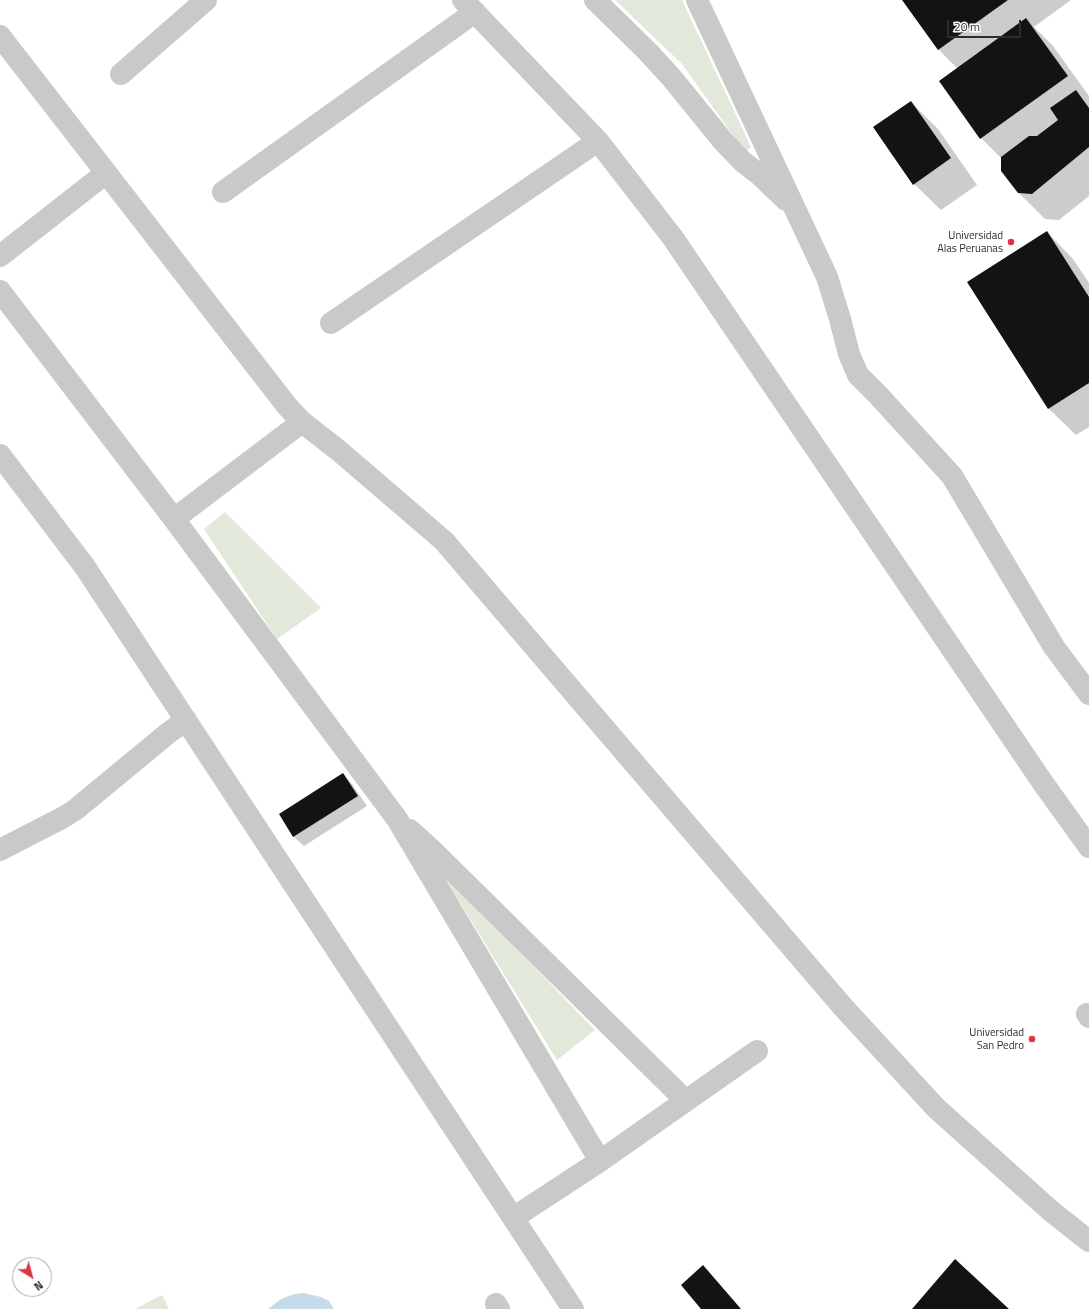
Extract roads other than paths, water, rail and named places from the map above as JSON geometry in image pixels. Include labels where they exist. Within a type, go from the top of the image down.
[{"type":"street","points":[[121,74],[206,0]]},
{"type":"street","points":[[595,0],[671,77],[723,142],[742,161],[760,175],[778,194],[794,206]]},
{"type":"street","points":[[697,0],[827,277],[849,354],[858,375],[952,476],[1054,647],[1089,694]]},
{"type":"street","points":[[223,192],[469,6],[598,141],[673,238],[1043,783],[1089,847]]},
{"type":"street","points":[[0,36],[287,406],[302,422],[338,450],[444,541],[853,1018],[936,1108],[1051,1211],[1089,1241]]},
{"type":"street","points":[[331,323],[598,141]]},
{"type":"street","points":[[0,256],[106,173]]},
{"type":"street","points":[[0,291],[174,518],[397,819],[600,1161]]},
{"type":"street","points":[[174,518],[302,422]]},
{"type":"street","points":[[0,455],[85,567],[573,1309]]},
{"type":"street","points":[[0,850],[75,810],[166,734],[186,720]]},
{"type":"street","points":[[397,819],[433,851],[685,1100]]},
{"type":"street","points":[[514,1218],[600,1161],[757,1051]]},
{"type":"water","points":[[304,1293],[321,1297],[329,1301],[334,1309],[268,1309],[281,1299],[294,1294]]},
{"type":"place","name":"Universidad Alas Peruanas","points":[[1011,242]]},
{"type":"place","name":"Universidad San Pedro","points":[[1032,1039]]}]
